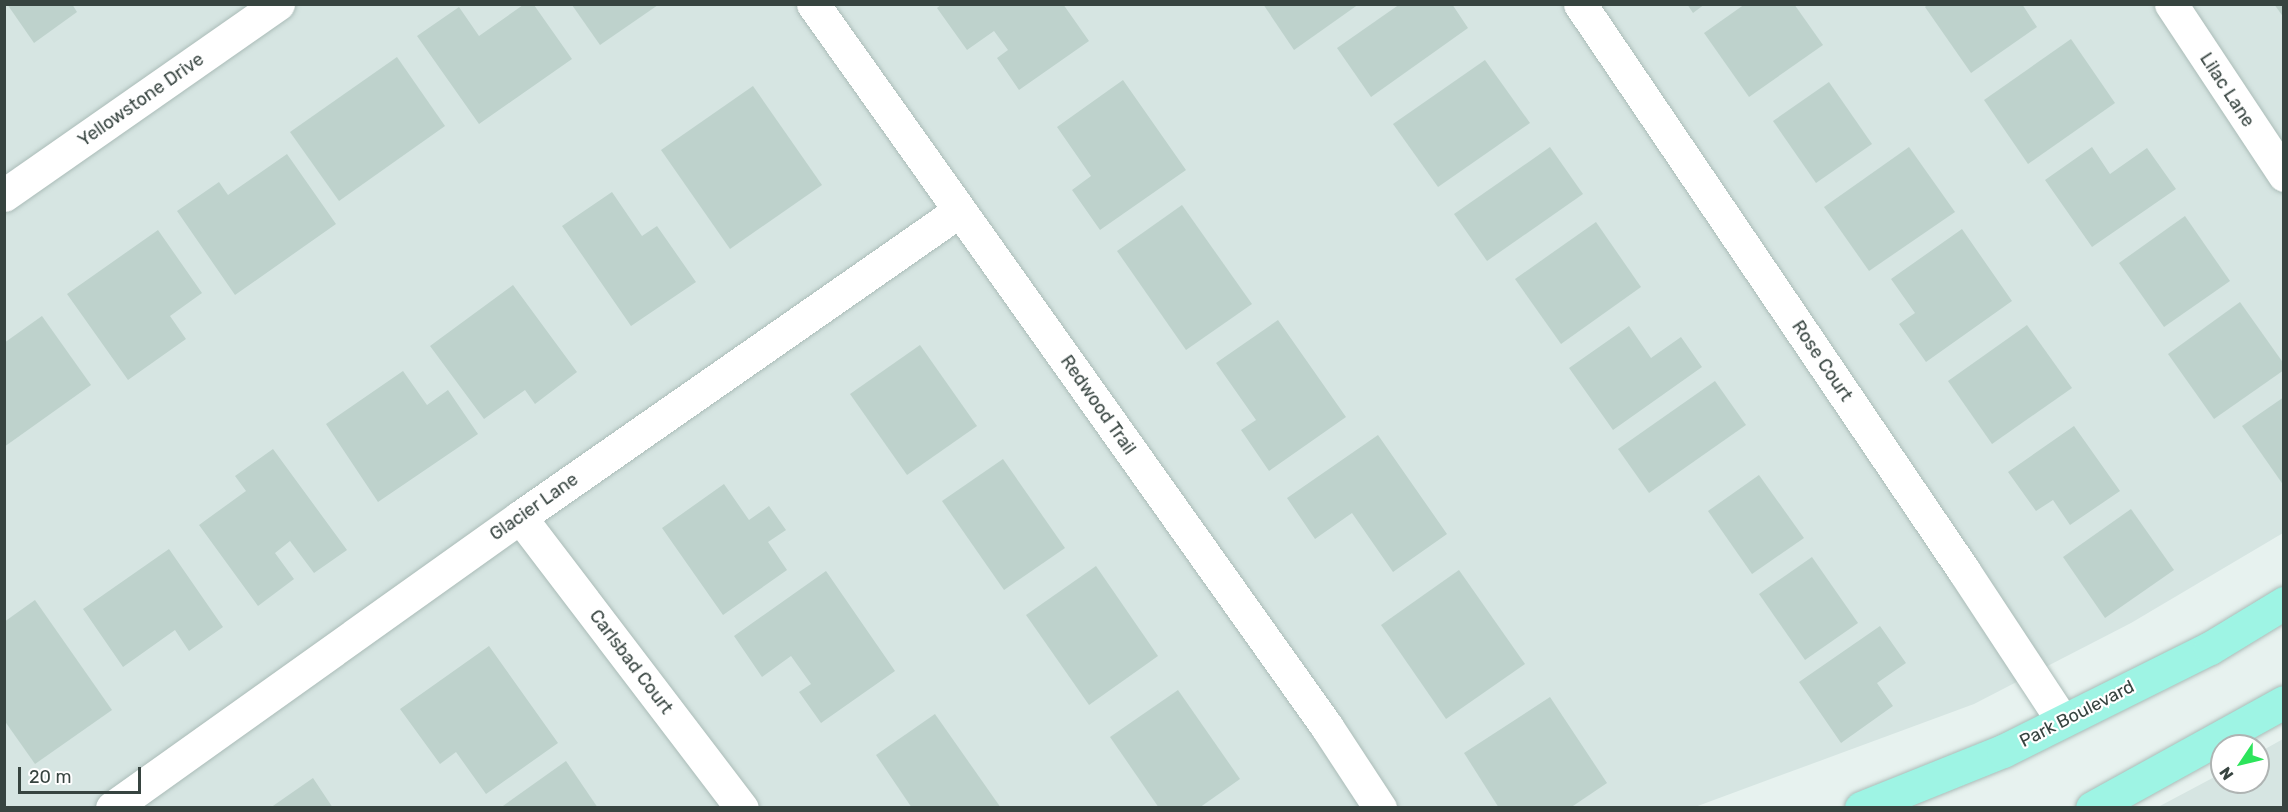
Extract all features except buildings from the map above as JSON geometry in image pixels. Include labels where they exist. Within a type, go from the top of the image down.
[{"type":"main road","name":"Park Boulevard","points":[[1861,807],[2003,751],[2210,648],[2283,603]]},
{"type":"main road","points":[[2092,807],[2283,702]]},
{"type":"street","name":"Yellowstone Drive","points":[[4,195],[278,4]]},
{"type":"street","name":"Redwood Trail","points":[[813,4],[1327,727],[1380,807]]},
{"type":"street","name":"Rose Court","points":[[1580,4],[1964,571],[2062,720]]},
{"type":"street","name":"Lilac Lane","points":[[2171,4],[2283,175]]},
{"type":"street","name":"Glacier Lane","points":[[112,807],[520,517],[959,211]]},
{"type":"street","name":"Carlsbad Court","points":[[520,517],[742,807]]},
{"type":"shaded area","points":[[5,5],[2283,5],[2283,533],[2131,623],[1974,704],[1695,807],[5,808]]},
{"type":"shaded area","points":[[2283,739],[2283,807],[2158,807],[2210,779],[2210,794],[2270,794],[2270,746]]}]
